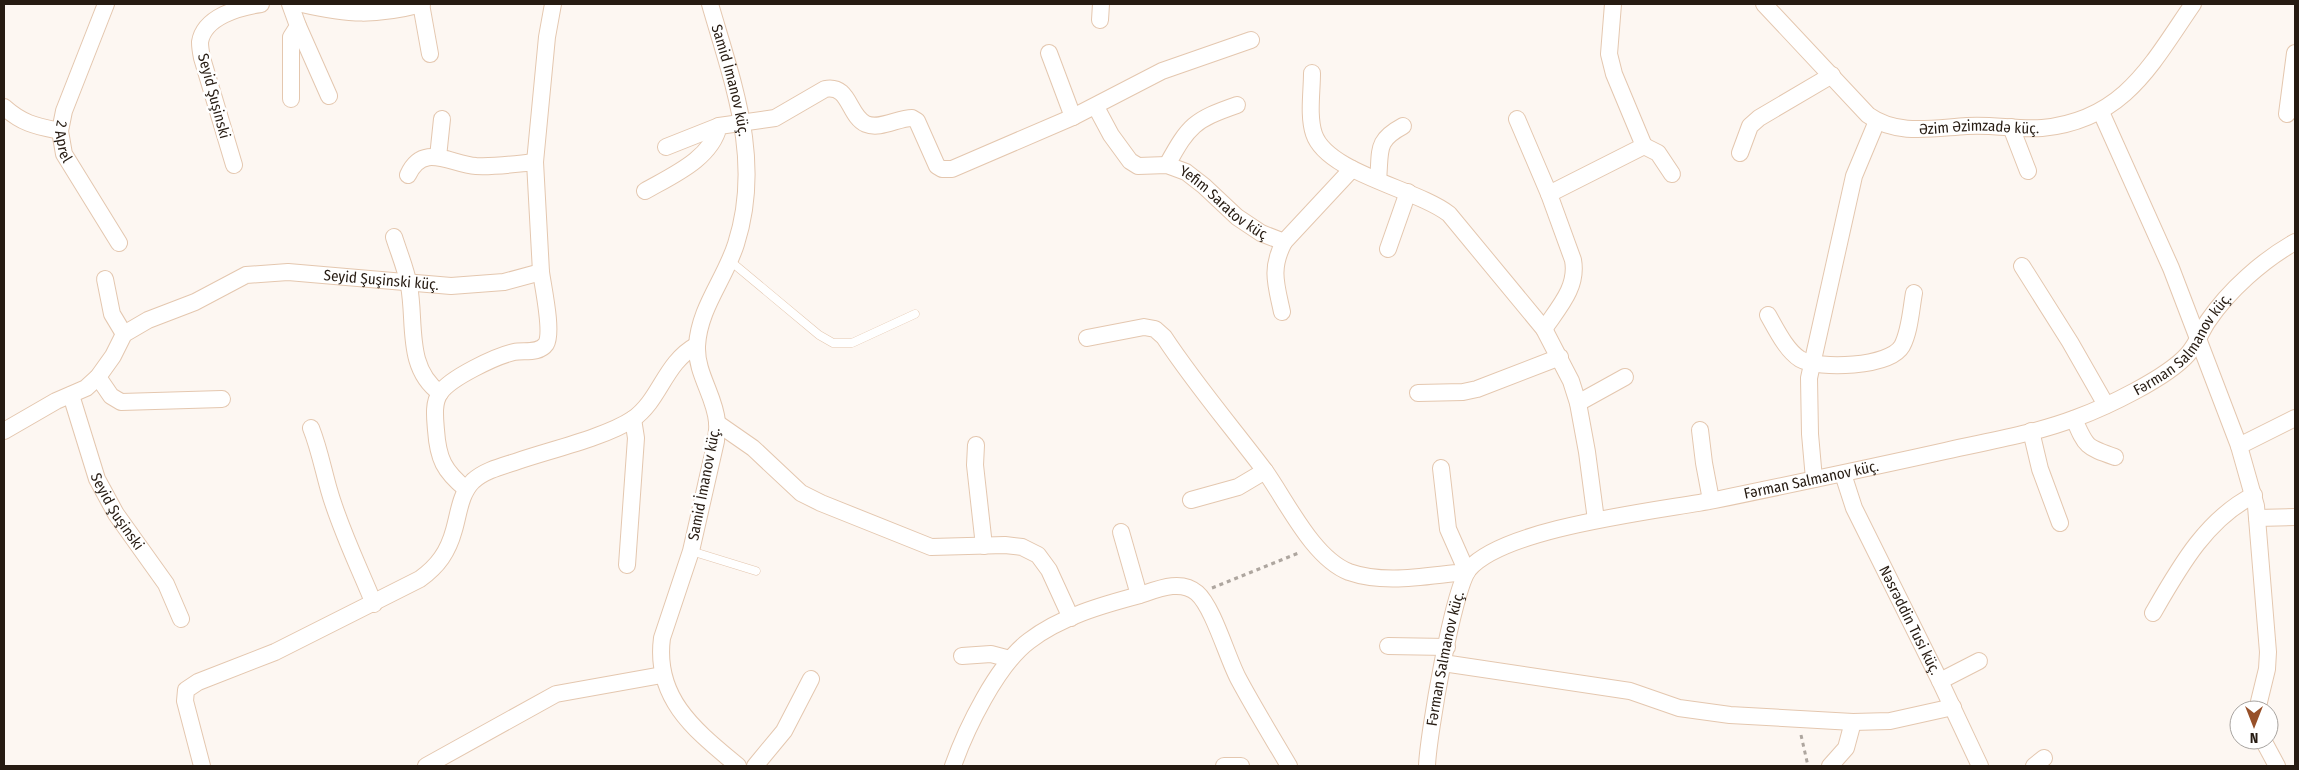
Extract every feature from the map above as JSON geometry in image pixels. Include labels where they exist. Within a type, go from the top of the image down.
[{"type":"street","name":"2 Aprel","points":[[106,4],[64,111],[60,131],[64,154],[119,243]]},
{"type":"street","name":"Seyid Şuşinski","points":[[234,165],[202,58],[200,43],[206,28],[215,20],[261,4]]},
{"type":"street","points":[[290,4],[329,96]]},
{"type":"street","points":[[302,4],[338,12],[359,14],[422,4],[430,54]]},
{"type":"street","points":[[466,488],[449,475],[442,461],[434,411],[440,393],[451,382],[500,356],[515,352],[538,350],[546,344],[549,334],[541,272],[535,162],[547,37],[553,4]]},
{"type":"street","name":"Samid İmanov küç.","points":[[710,4],[743,122],[747,147],[746,188],[740,231],[729,260],[708,303],[697,345],[699,367],[714,407],[717,423],[716,441],[691,551],[662,638],[662,675],[669,693],[690,723],[707,742],[738,766]]},
{"type":"street","points":[[1100,20],[1101,4]]},
{"type":"street","points":[[1613,4],[1609,54],[1614,74],[1644,146],[1658,153],[1672,174]]},
{"type":"street","points":[[1764,4],[1868,115],[1877,122],[1854,176],[1812,363],[1808,397],[1814,479]]},
{"type":"street","name":"Əzim Əzimzadə küç.","points":[[1877,122],[1904,128],[1979,125],[2041,128],[2067,124],[2101,112],[2120,99],[2152,64],[2193,4]]},
{"type":"street","points":[[290,99],[291,37],[298,26]]},
{"type":"street","points":[[666,147],[719,126],[775,118],[824,89],[833,88],[841,91],[862,122],[868,125],[876,126],[912,118],[917,122],[935,162],[942,169],[952,169],[1096,107],[1162,71],[1251,40]]},
{"type":"street","points":[[1049,53],[1073,117]]},
{"type":"street","points":[[2287,114],[2295,53]]},
{"type":"street","points":[[1312,73],[1312,127],[1314,136],[1332,157],[1352,169],[1437,205],[1449,214],[1544,329],[1571,380],[1578,403],[1596,520]]},
{"type":"street","points":[[1740,153],[1750,126],[1759,118],[1832,75]]},
{"type":"street","points":[[1167,165],[1178,144],[1204,116],[1237,105]]},
{"type":"street","points":[[4,107],[16,118],[27,124],[60,131]]},
{"type":"street","name":"Yefim Saratov küç","points":[[1096,107],[1110,136],[1130,161],[1138,166],[1167,165],[1192,177],[1237,217],[1261,233],[1284,242],[1352,169]]},
{"type":"street","points":[[2101,112],[2171,268],[2197,341],[2239,446],[2254,495],[2268,652],[2267,669],[2259,700]]},
{"type":"street","points":[[438,157],[442,119]]},
{"type":"street","points":[[1518,119],[1549,194],[1573,260],[1575,271],[1573,284],[1544,329]]},
{"type":"street","points":[[645,191],[689,166],[709,147],[719,126]]},
{"type":"street","points":[[1378,180],[1381,143],[1388,134],[1403,126]]},
{"type":"street","points":[[2011,127],[2028,171]]},
{"type":"street","points":[[1549,194],[1644,146]]},
{"type":"street","points":[[408,175],[413,164],[420,159],[438,157],[474,166],[535,162]]},
{"type":"street","points":[[1388,249],[1408,192]]},
{"type":"street","points":[[394,237],[409,284],[417,364],[429,385],[440,393]]},
{"type":"street","points":[[1282,312],[1274,274],[1276,259],[1284,242]]},
{"type":"street","name":"Fərman Salmanov küç.","points":[[1427,766],[1456,599],[1466,572],[1492,552],[1530,537],[1596,520],[1843,474],[2031,432],[2074,419],[2106,405],[2175,365],[2188,355],[2207,322],[2230,295],[2250,276],[2295,242]]},
{"type":"street","points":[[2022,266],[2070,342],[2106,405]]},
{"type":"street","name":"Seyid Şuşinski küç.","points":[[4,431],[86,388],[98,377],[124,334],[148,320],[195,302],[246,274],[288,272],[409,284],[481,285],[504,282],[541,272]]},
{"type":"street","points":[[105,279],[112,314],[124,334]]},
{"type":"street","points":[[1768,315],[1789,348],[1799,358],[1812,363],[1860,363],[1893,355],[1902,346],[1914,293]]},
{"type":"street","points":[[1087,338],[1144,327],[1156,329],[1164,337],[1207,399],[1265,471],[1316,546],[1332,561],[1348,571],[1367,577],[1394,578],[1466,572],[1448,529],[1441,468]]},
{"type":"street","points":[[202,766],[185,701],[186,690],[198,682],[275,652],[374,604],[420,579],[434,568],[450,543],[466,488],[475,480],[494,469],[613,429],[633,418],[645,407],[679,357],[697,345]]},
{"type":"street","points":[[1418,392],[1463,392],[1477,389],[1560,357]]},
{"type":"street","points":[[98,377],[111,396],[121,402],[222,399]]},
{"type":"street","points":[[1578,403],[1625,377]]},
{"type":"street","name":"Seyid Şuşinski","points":[[71,395],[97,479],[116,514],[166,584],[180,619]]},
{"type":"street","points":[[627,565],[636,438],[633,418]]},
{"type":"street","points":[[2239,446],[2295,418]]},
{"type":"street","points":[[2074,419],[2084,443],[2092,449],[2115,457]]},
{"type":"street","points":[[717,423],[753,448],[801,493],[821,503],[930,547],[1022,547],[1038,555],[1050,570],[1071,618]]},
{"type":"street","points":[[311,428],[322,456],[337,512],[374,604]]},
{"type":"street","points":[[1700,430],[1711,500]]},
{"type":"street","points":[[2031,432],[2040,469],[2060,523]]},
{"type":"street","points":[[976,446],[976,465],[984,546]]},
{"type":"street","points":[[1191,500],[1238,487],[1265,471]]},
{"type":"street","name":"Nəsrəddin Tusi küç.","points":[[1843,474],[1854,508],[1940,680],[1980,766]]},
{"type":"street","points":[[2153,613],[2185,559],[2200,540],[2240,502],[2254,495]]},
{"type":"street","points":[[2257,518],[2295,517]]},
{"type":"street","points":[[1121,532],[1139,595]]},
{"type":"street","points":[[954,766],[974,717],[1010,659],[1030,640],[1071,618],[1139,595],[1172,586],[1188,586],[1198,594],[1209,610],[1238,678],[1290,766]]},
{"type":"street","points":[[1388,646],[1447,647]]},
{"type":"street","points":[[962,656],[991,654],[1010,659]]},
{"type":"street","points":[[1940,680],[1979,661]]},
{"type":"street","points":[[1444,663],[1630,690],[1679,708],[1730,715],[1853,722],[1890,721],[1953,707]]},
{"type":"street","points":[[426,766],[556,694],[578,688],[662,675]]},
{"type":"street","points":[[755,766],[784,731],[811,679]]},
{"type":"street","points":[[1830,766],[1846,748],[1853,722]]},
{"type":"street","points":[[2268,750],[2277,766]]},
{"type":"street","points":[[1224,766],[1241,766]]},
{"type":"lane","points":[[729,260],[819,335],[833,343],[852,343],[915,314]]},
{"type":"lane","points":[[691,551],[756,571]]},
{"type":"path","points":[[1198,594],[1316,546]]},
{"type":"path","points":[[1801,719],[1802,739],[1808,766]]}]
